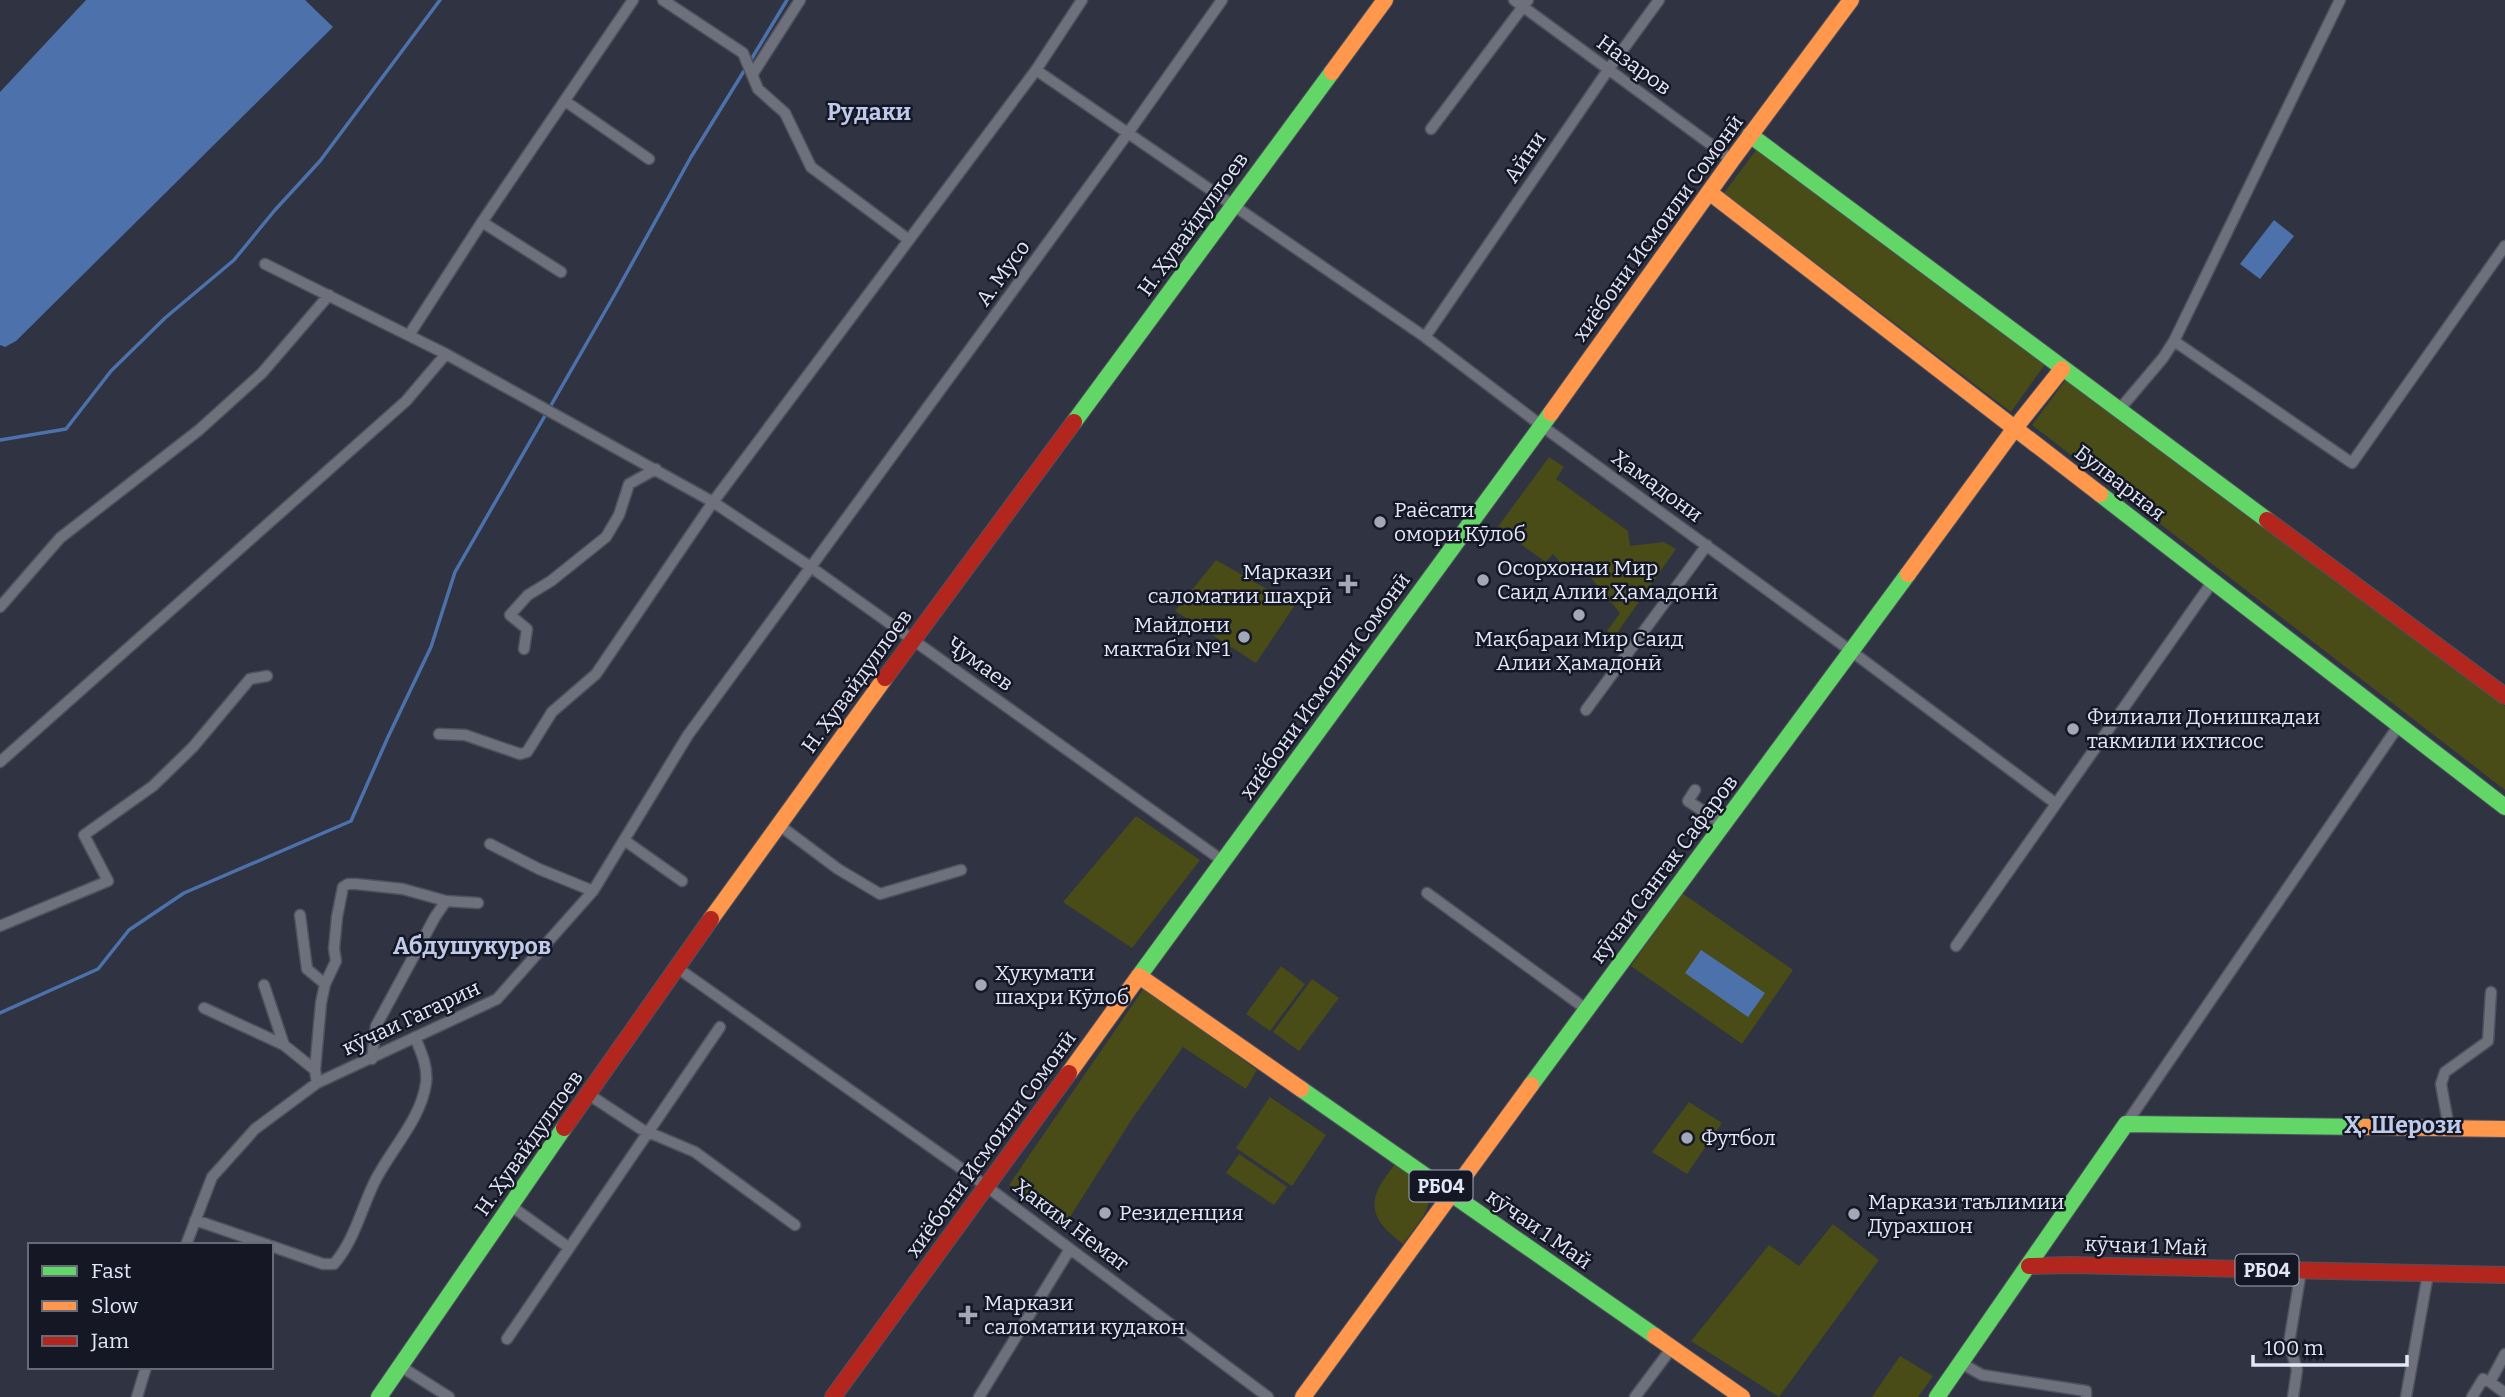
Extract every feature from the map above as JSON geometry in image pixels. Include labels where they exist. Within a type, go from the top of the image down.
[{"type":"street","points":[[409,335],[482,222],[633,0]]},
{"type":"street","points":[[663,0],[743,53],[758,89],[785,113],[811,167],[909,240]]},
{"type":"street","points":[[752,75],[800,0]]},
{"type":"street","points":[[439,734],[465,734],[520,754],[527,752],[552,712],[596,674],[713,502],[1036,70],[1082,0]]},
{"type":"street","name":"А. Мусо","points":[[812,568],[1222,0]]},
{"type":"street","name":"Н. Ҳувайдуллоев","points":[[379,1397],[676,967],[912,640],[1385,0]]},
{"type":"street","name":"Айни","points":[[1425,337],[1658,0]]},
{"type":"street","name":"хиёбони Исмоили Сомонӣ","points":[[833,1397],[1542,426],[1750,135],[1851,0]]},
{"type":"street","points":[[2119,410],[2174,341],[2340,0]]},
{"type":"street","points":[[1431,129],[1522,2]]},
{"type":"street","name":"Назаров","points":[[1522,2],[1608,70],[1732,160]]},
{"type":"street","name":"Ҳамадони","points":[[1036,70],[1425,337],[2055,803]]},
{"type":"street","points":[[565,102],[649,159]]},
{"type":"street","points":[[1750,135],[2505,696]]},
{"type":"street","name":"Булварная","points":[[1709,192],[2505,807]]},
{"type":"street","points":[[482,222],[561,272]]},
{"type":"street","points":[[2174,341],[2352,463],[2505,246]]},
{"type":"street","name":"Ҷумаев","points":[[265,264],[446,354],[713,502],[812,568],[1223,861]]},
{"type":"street","points":[[0,607],[60,538],[199,430],[262,373],[329,295]]},
{"type":"street","points":[[0,762],[126,653],[406,401],[446,354]]},
{"type":"street","name":"кӯчаи Сангак Сафаров","points":[[1303,1397],[1586,1009],[2015,428],[2062,369]]},
{"type":"street","points":[[524,649],[527,629],[510,615],[528,595],[551,581],[606,537],[619,515],[629,484],[656,470]]},
{"type":"street","points":[[1586,710],[1707,545]]},
{"type":"street","name":"кӯчаи Гагарин","points":[[187,1243],[212,1177],[255,1129],[317,1083],[497,999],[593,891],[688,734],[812,568]]},
{"type":"street","points":[[1956,946],[2213,581]]},
{"type":"street","points":[[0,926],[108,881],[84,835],[152,786],[193,747],[250,680],[267,676]]},
{"type":"street","points":[[1937,1397],[2399,726]]},
{"type":"street","points":[[1695,790],[1688,801],[1724,825]]},
{"type":"street","points":[[779,825],[838,869],[880,894],[961,870]]},
{"type":"street","points":[[624,840],[682,881]]},
{"type":"street","points":[[490,844],[539,869],[593,891]]},
{"type":"street","points":[[317,1083],[314,1070],[326,984],[336,961],[334,949],[337,917],[343,887],[348,884],[403,889],[446,901],[478,903]]},
{"type":"street","points":[[1427,892],[1586,1009]]},
{"type":"street","points":[[372,1059],[376,1026],[446,901]]},
{"type":"street","points":[[300,915],[307,969],[326,984]]},
{"type":"street","name":"Ҳаким Немат","points":[[676,967],[986,1186],[1268,1397]]},
{"type":"street","name":"кӯчаи 1 Май","points":[[1139,976],[1742,1397]]},
{"type":"street","points":[[264,985],[284,1045]]},
{"type":"street","points":[[2449,1128],[2441,1084],[2445,1072],[2488,1041],[2491,992]]},
{"type":"street","points":[[204,1008],[284,1045],[314,1070]]},
{"type":"street","points":[[507,1339],[720,1027]]},
{"type":"street","points":[[273,1246],[323,1264],[334,1265],[344,1252],[374,1181],[420,1106],[427,1067],[415,1037]]},
{"type":"street","points":[[588,1094],[649,1133],[695,1152],[795,1225]]},
{"type":"street","points":[[2126,1124],[2505,1129]]},
{"type":"street","points":[[511,1206],[568,1247]]},
{"type":"street","points":[[195,1220],[264,1243]]},
{"type":"street","points":[[979,1397],[1070,1249]]},
{"type":"street","name":"кӯчаи 1 Май","points":[[2029,1266],[2505,1275]]},
{"type":"street","points":[[2293,1397],[2297,1370],[2289,1343],[2301,1271]]},
{"type":"street","points":[[2406,1397],[2428,1273]]},
{"type":"street","points":[[1635,1397],[1671,1349]]},
{"type":"street","points":[[2490,1382],[2505,1354]]},
{"type":"street","points":[[1961,1363],[1982,1375],[2086,1391],[2086,1397]]},
{"type":"street","points":[[400,1366],[449,1397]]},
{"type":"street","points":[[137,1397],[145,1369]]},
{"type":"street","points":[[2472,1397],[2483,1379],[2505,1393]]},
{"type":"green space","points":[[1757,149],[2046,363],[2011,412],[1724,193]]},
{"type":"green space","points":[[2067,378],[2505,706],[2505,790],[2032,425]]},
{"type":"green space","points":[[1549,457],[1564,467],[1556,479],[1628,531],[1630,546],[1664,542],[1676,549],[1615,636],[1607,631],[1620,613],[1583,568],[1566,569],[1553,554],[1546,562],[1497,528]]},
{"type":"green space","name":"Майдони мактаби №1","points":[[1216,560],[1295,605],[1256,663],[1175,611]]},
{"type":"green space","points":[[1136,816],[1200,860],[1132,948],[1063,902]]},
{"type":"green space","points":[[1682,893],[1793,970],[1742,1044],[1631,966]]},
{"type":"green space","points":[[1281,966],[1305,984],[1270,1031],[1246,1014]]},
{"type":"green space","points":[[1312,979],[1339,998],[1299,1051],[1273,1032]]},
{"type":"green space","points":[[1144,988],[1257,1070],[1246,1089],[1183,1047],[1132,1119],[1065,1225],[1009,1185]]},
{"type":"green space","points":[[1270,1097],[1326,1135],[1292,1186],[1236,1148]]},
{"type":"green space","name":"Футбол","points":[[1689,1102],[1722,1123],[1687,1174],[1652,1152]]},
{"type":"green space","points":[[1239,1154],[1287,1187],[1274,1205],[1226,1173]]},
{"type":"green space","points":[[1395,1163],[1420,1185],[1429,1200],[1422,1218],[1403,1244],[1380,1222],[1375,1209],[1378,1188]]},
{"type":"green space","points":[[1833,1224],[1879,1260],[1779,1397],[1691,1341],[1769,1245],[1799,1266]]},
{"type":"green space","points":[[1900,1356],[1933,1376],[1918,1397],[1872,1397]]},
{"type":"water","points":[[86,0],[305,0],[333,27],[16,341],[5,347],[0,345],[0,92]]},
{"type":"water","points":[[2274,220],[2294,236],[2260,279],[2240,264]]},
{"type":"water","points":[[1701,950],[1765,993],[1748,1017],[1685,973]]},
{"type":"waterway","points":[[0,440],[66,429],[111,371],[165,318],[234,260],[320,161],[440,0]]},
{"type":"waterway","points":[[752,58],[787,0]]},
{"type":"waterway","points":[[0,1013],[98,969],[129,930],[184,893],[351,821],[431,647],[455,572],[691,157],[744,71]]},
{"type":"traffic: fast","points":[[1074,422],[1332,72]]},
{"type":"traffic: fast","points":[[1750,135],[2267,520]]},
{"type":"traffic: fast","points":[[1139,976],[1551,413]]},
{"type":"traffic: fast","points":[[2100,494],[2505,807]]},
{"type":"traffic: fast","points":[[1531,1085],[1908,574]]},
{"type":"traffic: fast","points":[[1301,1089],[1655,1336]]},
{"type":"traffic: fast","points":[[1937,1397],[2126,1124],[2366,1127]]},
{"type":"traffic: fast","points":[[379,1397],[564,1128]]},
{"type":"traffic: slow","points":[[1332,72],[1385,0]]},
{"type":"traffic: slow","points":[[1551,413],[1732,160],[1851,0]]},
{"type":"traffic: slow","points":[[1709,192],[2100,494]]},
{"type":"traffic: slow","points":[[1908,574],[2015,428],[2062,369]]},
{"type":"traffic: slow","points":[[711,919],[885,678]]},
{"type":"traffic: slow","points":[[1069,1073],[1139,976],[1301,1089]]},
{"type":"traffic: slow","points":[[1303,1397],[1531,1085]]},
{"type":"traffic: slow","points":[[2366,1127],[2505,1129]]},
{"type":"traffic: slow","points":[[1655,1336],[1742,1397]]},
{"type":"traffic: jam","points":[[885,678],[1074,422]]},
{"type":"traffic: jam","points":[[2267,520],[2505,696]]},
{"type":"traffic: jam","points":[[564,1128],[711,919]]},
{"type":"traffic: jam","points":[[833,1397],[1069,1073]]},
{"type":"traffic: jam","points":[[2029,1266],[2505,1275]]},
{"type":"place","name":"Раёсати омори Кӯлоб","points":[[1380,522]]},
{"type":"place","name":"Осорхонаи Мир Саид Алии Ҳамадонӣ","points":[[1483,580]]},
{"type":"place","name":"Маркази саломатии шаҳрӣ","points":[[1348,584]]},
{"type":"place","name":"Мақбараи Мир Саид Алии Ҳамадонӣ","points":[[1579,615]]},
{"type":"place","name":"Майдони мактаби №1","points":[[1244,637]]},
{"type":"place","name":"Филиали Донишкадаи такмили ихтисос","points":[[2073,729]]},
{"type":"place","name":"Ҳукумати шаҳри Кӯлоб","points":[[981,985]]},
{"type":"place","name":"Футбол","points":[[1687,1138]]},
{"type":"place","name":"Резиденция","points":[[1105,1213]]},
{"type":"place","name":"Маркази таълимии Дурахшон","points":[[1854,1214]]},
{"type":"place","name":"Маркази саломатии кудакон","points":[[968,1315]]},
{"type":"district","name":"Рудаки","points":[[869,112]]},
{"type":"district","name":"Абдушукуров","points":[[472,946]]},
{"type":"district","name":"Ҳ. Шерози","points":[[2403,1125]]}]
